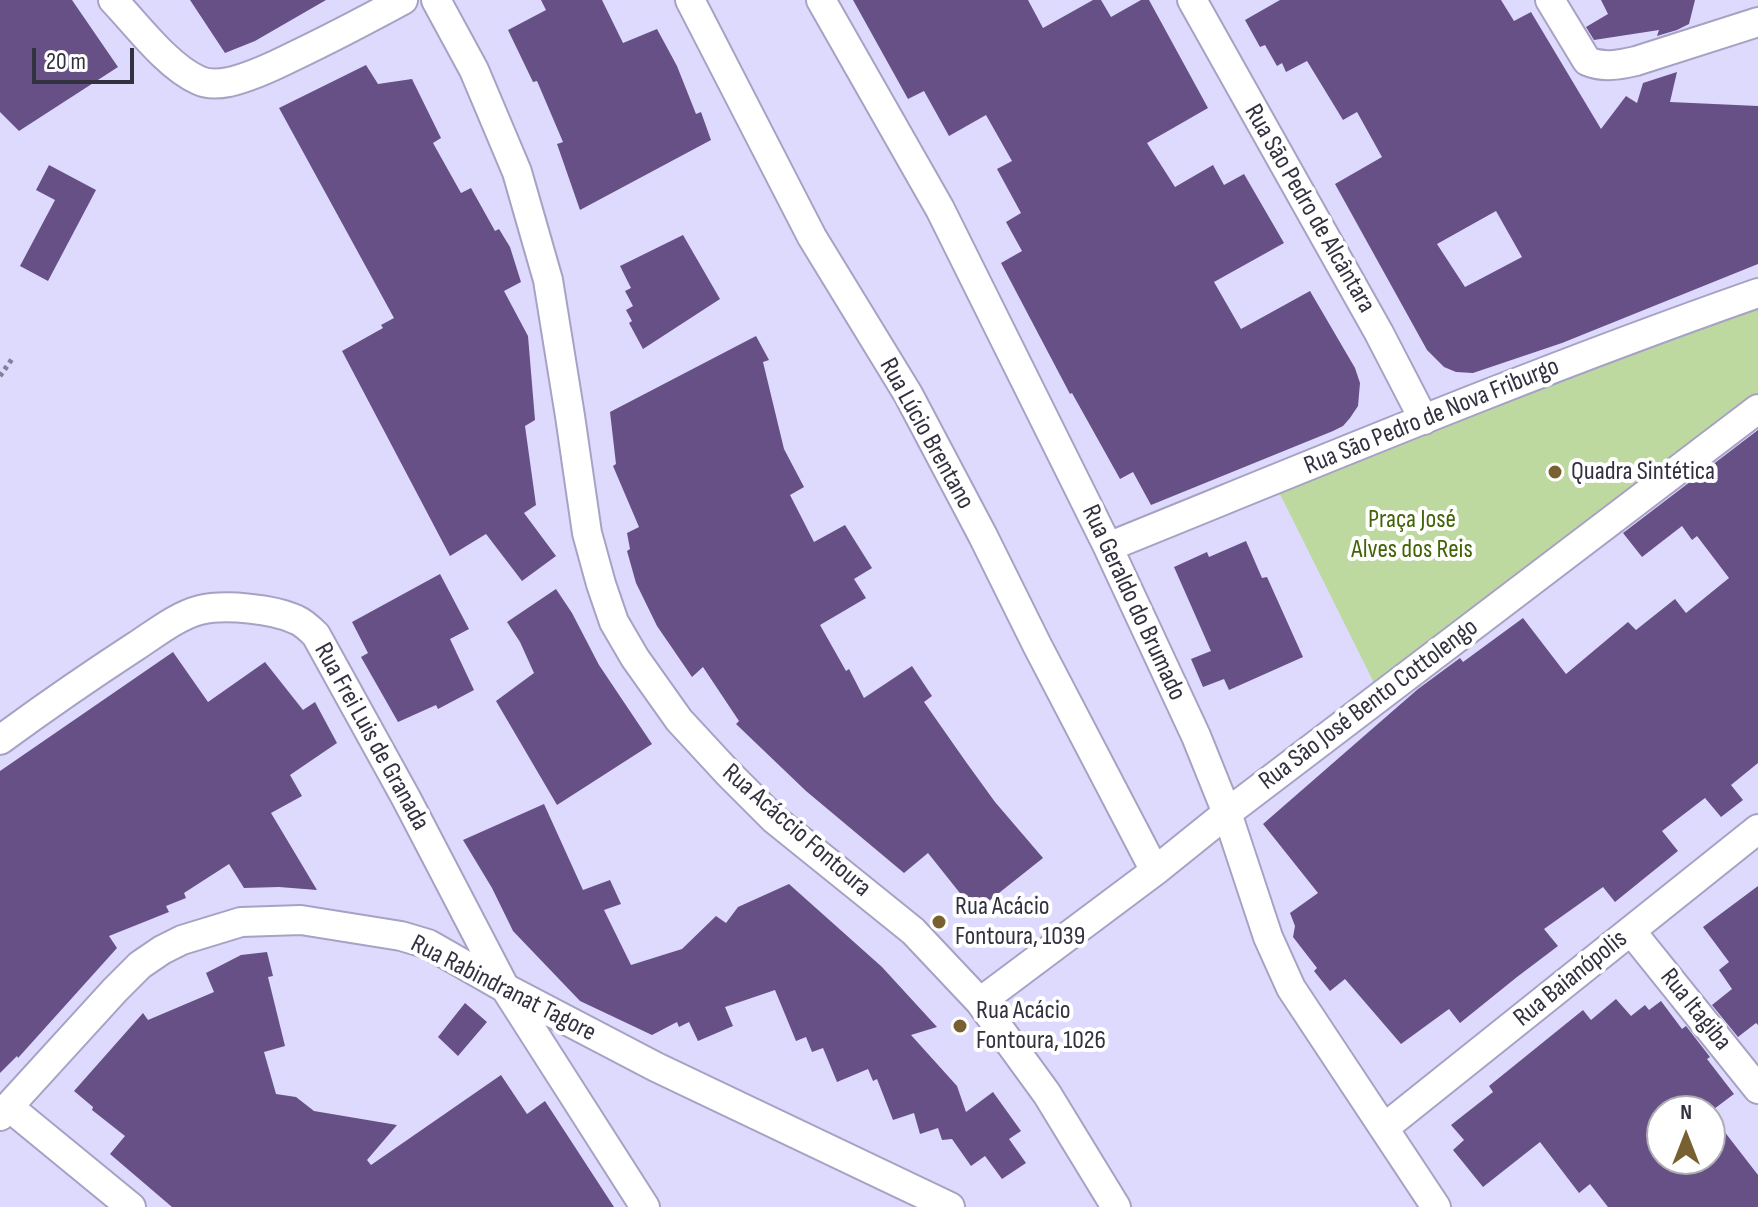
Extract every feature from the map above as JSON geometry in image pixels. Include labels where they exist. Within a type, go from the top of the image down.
[{"type":"street","points":[[113,0],[177,68],[197,80],[215,84],[251,76],[347,31],[403,0]]},
{"type":"street","name":"Rua Acáccio Fontoura","points":[[436,0],[474,70],[517,172],[528,209],[548,280],[587,533],[614,622],[679,720],[728,773],[774,819],[913,931],[980,1002],[1047,1094],[1116,1207]]},
{"type":"street","name":"Rua Lúcio Brentano","points":[[690,0],[812,237],[908,394],[1155,871]]},
{"type":"street","name":"Rua Geraldo do Brumado","points":[[821,0],[940,209],[1108,547],[1196,736],[1227,813],[1268,937],[1291,988],[1436,1207]]},
{"type":"street","name":"Rua São Pedro de Alcântara","points":[[1192,0],[1379,333],[1424,420]]},
{"type":"street","points":[[1213,39],[1217,0]]},
{"type":"street","points":[[1550,0],[1587,61],[1598,66],[1636,61],[1758,22]]},
{"type":"street","name":"Rua São Pedro de Nova Friburgo","points":[[1108,547],[1672,323],[1758,293]]},
{"type":"street","name":"Rua São José Bento Cottolengo","points":[[980,1002],[1758,409]]},
{"type":"street","name":"Rua Frei Luis de Granada","points":[[0,740],[150,636],[200,610],[230,606],[297,620],[316,635],[406,798],[505,988],[645,1207]]},
{"type":"street","name":"Rua Baianópolis","points":[[1384,1128],[1758,829]]},
{"type":"street","name":"Rua Rabindranat Tagore","points":[[4,1112],[140,965],[162,950],[182,940],[241,922],[301,920],[401,936],[428,944],[656,1067],[950,1207]]},
{"type":"street","name":"Rua Itagiba","points":[[1631,931],[1758,1089]]},
{"type":"street","points":[[4,1112],[131,1207]]},
{"type":"path","points":[[0,376],[12,359]]},
{"type":"green space","name":"Praça José Alves dos Reis","points":[[1758,296],[1758,405],[1376,687],[1274,482]]},
{"type":"building","points":[[0,0],[72,0],[118,67],[19,131],[0,112]]},
{"type":"building","points":[[190,0],[326,0],[255,41],[225,53]]},
{"type":"building","points":[[541,0],[602,0],[623,43],[657,29],[677,66],[696,114],[701,112],[711,140],[580,210],[557,144],[563,142],[537,81],[533,82],[508,30],[546,10]]},
{"type":"building","points":[[853,0],[1028,0],[1043,28],[1093,0],[1101,0],[1111,17],[1141,0],[1149,0],[1208,108],[1147,143],[1175,187],[1213,165],[1224,185],[1244,174],[1284,243],[1214,282],[1241,329],[1310,291],[1355,368],[1360,383],[1358,406],[1350,418],[1333,431],[1151,505],[1133,472],[1120,479],[1070,394],[1001,263],[1022,251],[1006,222],[1021,213],[997,169],[1012,161],[986,115],[949,136],[924,91],[908,99]]},
{"type":"building","points":[[1280,0],[1501,0],[1514,21],[1531,12],[1601,129],[1626,96],[1637,103],[1643,83],[1677,72],[1670,102],[1758,106],[1758,264],[1562,343],[1473,373],[1456,372],[1444,367],[1427,350],[1335,184],[1382,157],[1357,112],[1343,120],[1307,61],[1286,72],[1282,63],[1277,66],[1265,45],[1260,47],[1245,20]],"holes":[[[1496,211],[1522,257],[1465,287],[1437,244]]]},
{"type":"building","points":[[1601,0],[1695,0],[1689,24],[1677,30],[1657,36],[1659,30],[1594,40],[1586,27],[1608,14]]},
{"type":"building","points":[[366,65],[378,84],[412,79],[441,138],[433,143],[461,193],[471,188],[495,231],[499,229],[510,247],[521,282],[504,291],[528,336],[535,420],[525,426],[536,505],[524,513],[556,556],[522,581],[486,534],[450,556],[342,351],[383,328],[381,325],[394,318],[279,108]]},
{"type":"building","points":[[49,165],[96,190],[48,281],[20,266],[55,200],[36,190]]},
{"type":"building","points":[[683,235],[720,299],[643,349],[629,323],[632,321],[626,310],[633,306],[625,291],[631,288],[620,266]]},
{"type":"building","points":[[756,336],[769,360],[763,362],[784,449],[804,487],[790,495],[814,542],[845,525],[872,568],[854,579],[866,598],[820,625],[864,698],[912,666],[932,696],[924,702],[995,802],[1043,858],[975,912],[928,853],[904,873],[806,791],[736,724],[739,721],[703,667],[692,677],[657,626],[636,583],[627,551],[630,549],[627,533],[639,527],[613,466],[616,464],[610,412]]},
{"type":"building","points":[[1758,430],[1758,763],[1731,785],[1743,800],[1721,817],[1705,798],[1662,831],[1678,851],[1615,902],[1603,887],[1544,929],[1558,946],[1460,1023],[1449,1009],[1401,1044],[1345,979],[1330,991],[1314,971],[1317,968],[1293,937],[1295,926],[1290,913],[1318,893],[1263,824],[1418,689],[1460,658],[1463,662],[1523,618],[1566,674],[1628,622],[1636,630],[1675,599],[1686,613],[1729,578],[1697,536],[1692,540],[1682,526],[1642,557],[1623,533]]},
{"type":"building","points":[[1246,541],[1262,578],[1267,577],[1303,657],[1229,690],[1224,679],[1203,687],[1191,659],[1211,651],[1174,567],[1207,552],[1209,557]]},
{"type":"building","points":[[440,574],[469,629],[450,639],[474,690],[438,709],[436,705],[398,722],[361,657],[368,653],[352,622]]},
{"type":"building","points":[[556,589],[599,665],[652,744],[557,805],[496,701],[534,673],[507,622]]},
{"type":"building","points":[[173,652],[208,702],[265,662],[303,710],[315,702],[337,743],[290,775],[302,796],[271,813],[317,890],[244,888],[229,864],[184,893],[186,898],[166,906],[169,912],[109,936],[117,948],[18,1058],[0,1073],[0,771]]},
{"type":"building","points":[[544,804],[583,890],[610,880],[621,904],[604,910],[631,965],[682,949],[716,916],[726,923],[738,907],[789,884],[882,967],[937,1027],[911,1035],[957,1086],[966,1112],[993,1092],[1021,1131],[1009,1139],[1026,1163],[1002,1179],[985,1156],[971,1166],[952,1139],[942,1140],[938,1128],[920,1134],[914,1113],[893,1120],[877,1079],[873,1081],[868,1069],[837,1082],[823,1048],[812,1052],[806,1037],[796,1041],[775,990],[725,1007],[733,1026],[698,1041],[689,1022],[679,1027],[677,1022],[652,1035],[580,1001],[513,931],[463,840]]},
{"type":"building","points":[[1758,886],[1758,1025],[1756,1023],[1738,1037],[1712,1005],[1732,989],[1719,970],[1729,962],[1703,927]]},
{"type":"building","points":[[267,952],[273,976],[268,977],[285,1046],[264,1052],[276,1094],[296,1097],[314,1111],[397,1125],[367,1160],[371,1165],[501,1075],[527,1114],[545,1101],[614,1207],[172,1207],[110,1154],[125,1136],[74,1091],[143,1013],[148,1020],[214,992],[206,973],[241,955]]},
{"type":"building","points":[[1616,999],[1631,1016],[1645,1005],[1649,1010],[1661,1001],[1682,1029],[1686,1026],[1734,1094],[1726,1100],[1726,1095],[1646,1095],[1646,1175],[1726,1175],[1726,1134],[1758,1175],[1758,1207],[1608,1207],[1590,1184],[1579,1193],[1540,1142],[1483,1187],[1453,1150],[1464,1140],[1451,1125],[1493,1092],[1489,1086],[1583,1010],[1591,1020]]},
{"type":"building","points":[[465,1003],[487,1022],[458,1056],[438,1037]]},
{"type":"place","name":"Quadra Sintética","points":[[1555,472]]},
{"type":"place","name":"Rua Acácio Fontoura, 1039","points":[[939,922]]},
{"type":"place","name":"Rua Acácio Fontoura, 1026","points":[[960,1026]]}]
